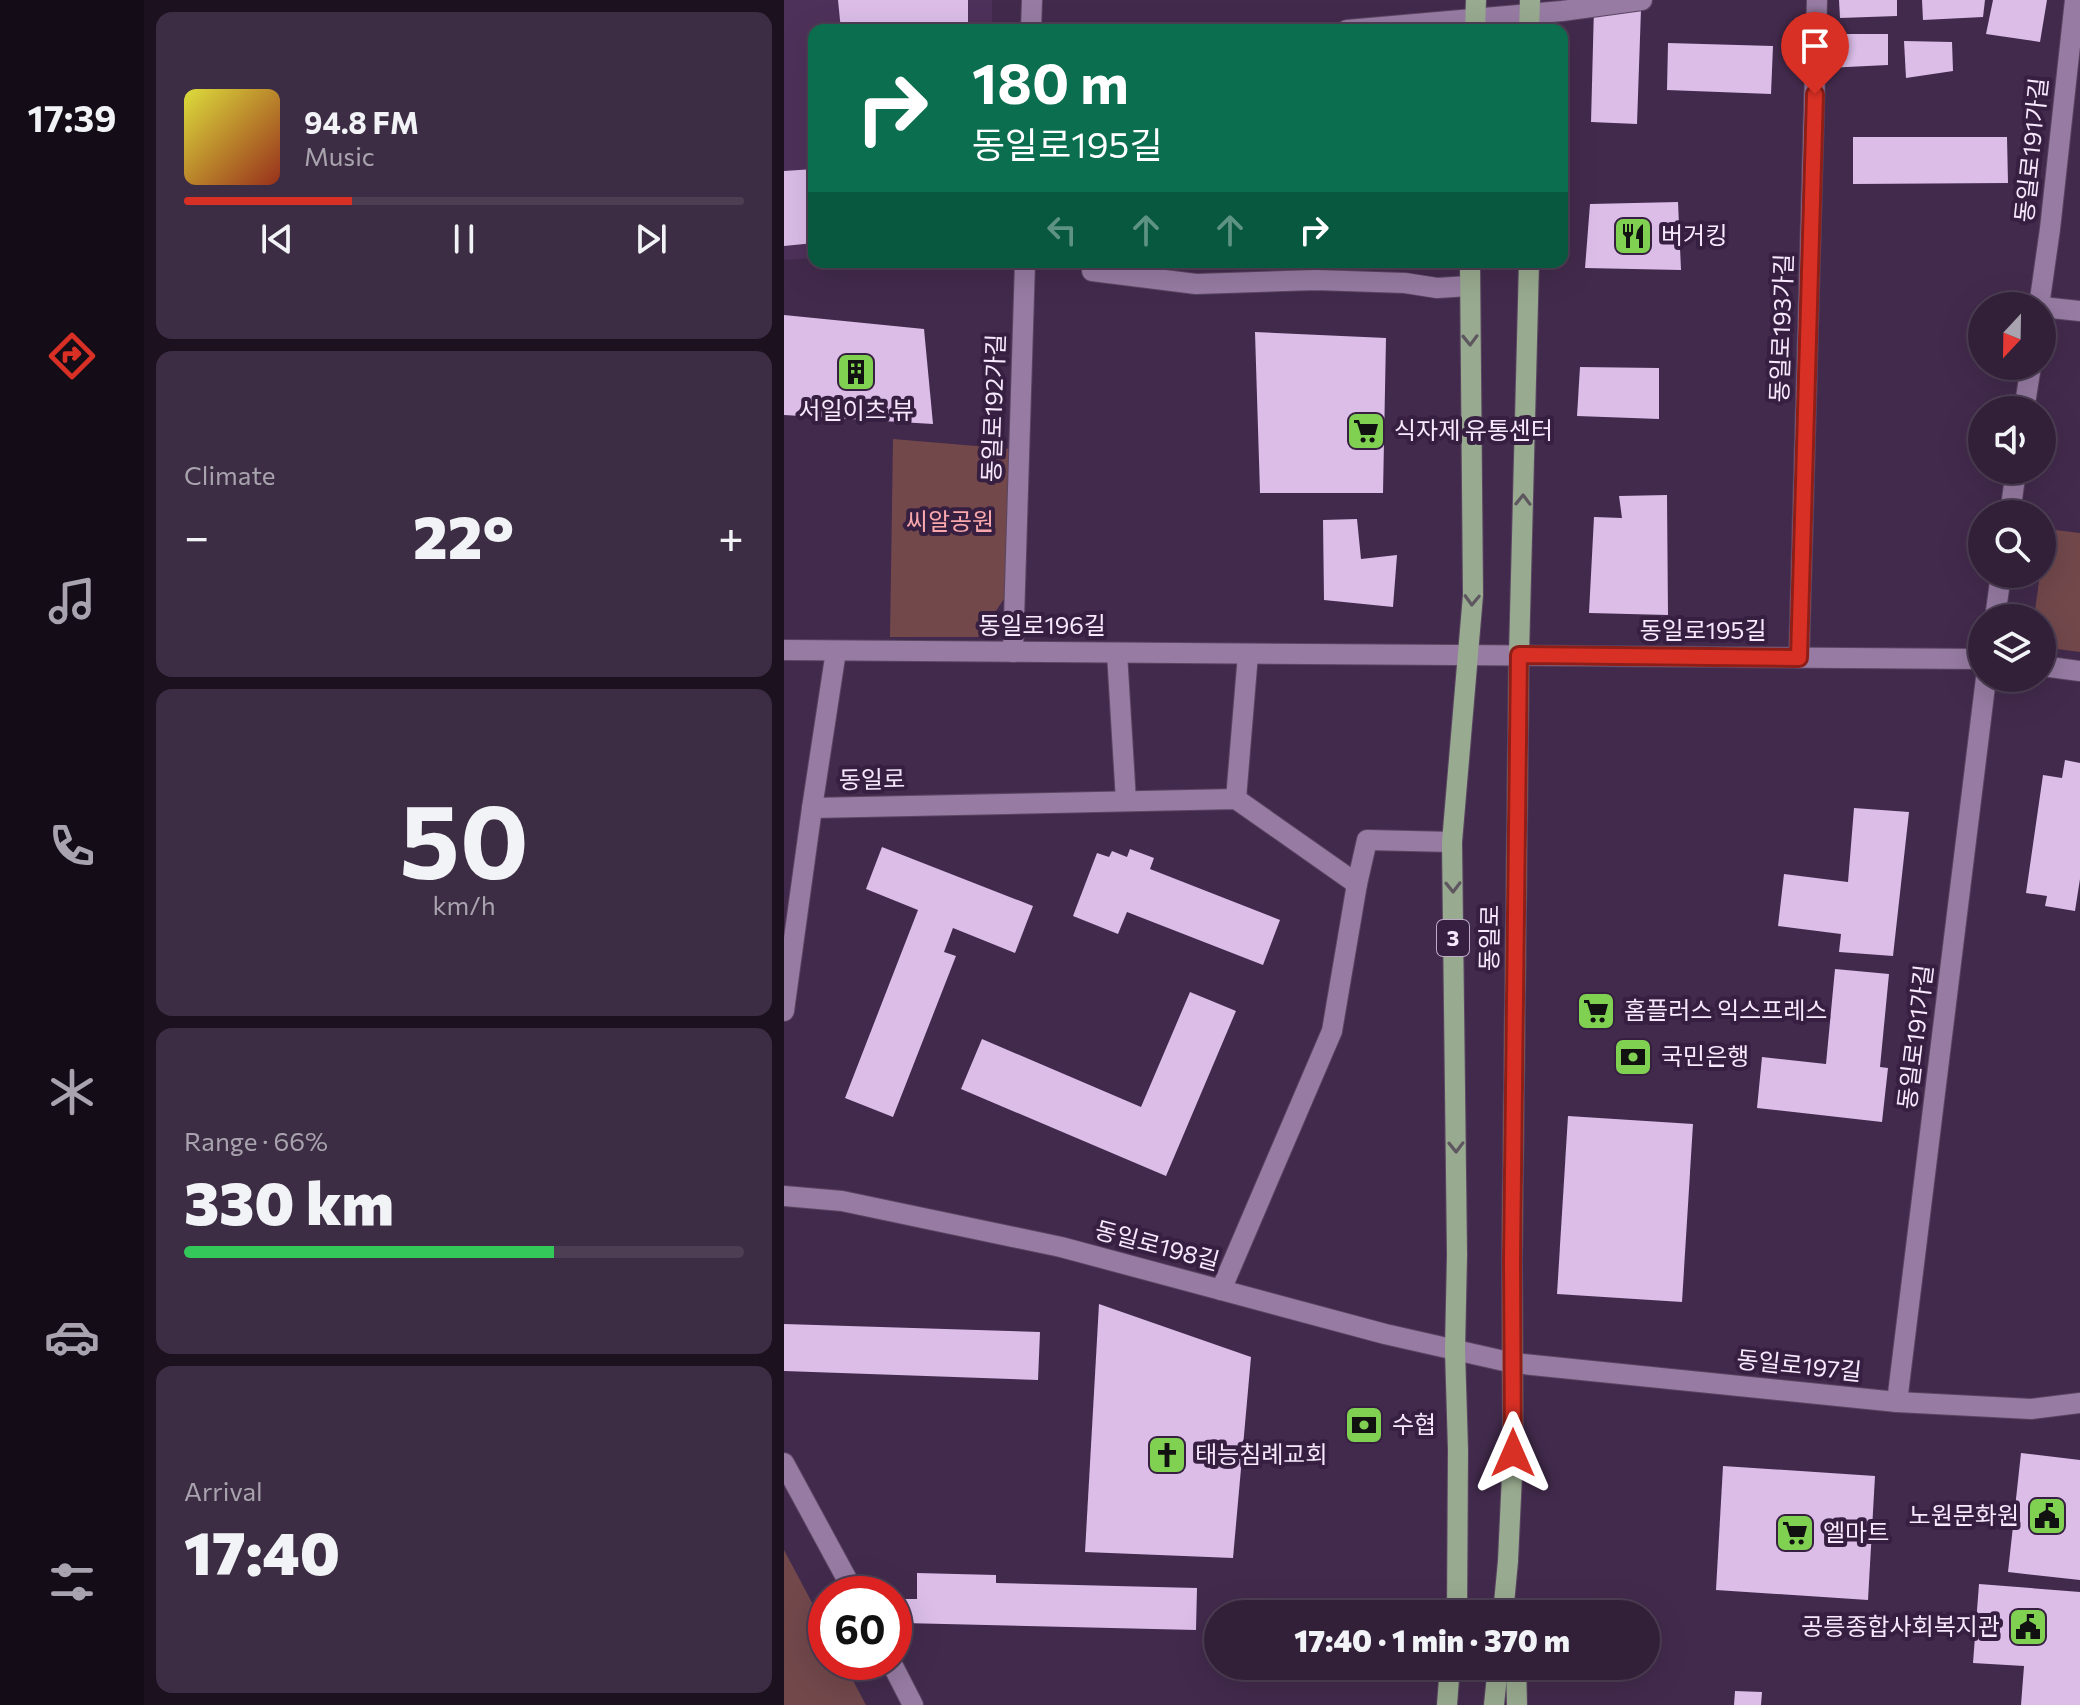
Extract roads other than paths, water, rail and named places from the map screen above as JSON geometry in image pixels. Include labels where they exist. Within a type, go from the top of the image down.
[{"type":"main road","name":"동일로","points":[[1456,1600],[1458,1450],[1452,842],[1473,595],[1470,268]]},
{"type":"main road","name":"동일로","points":[[1504,1600],[1513,1453],[1512,1259],[1519,655],[1529,268]]},
{"type":"main road","points":[[1508,1561],[1511,1600]]},
{"type":"main road","points":[[1447,1705],[1449,1680]]},
{"type":"main road","points":[[1456,1705],[1457,1680]]},
{"type":"main road","points":[[1494,1705],[1497,1680]]},
{"type":"main road","points":[[1516,1680],[1517,1705]]},
{"type":"street","points":[[1031,24],[1032,0]]},
{"type":"street","points":[[1402,24],[1562,11],[1642,0]]},
{"type":"street","name":"동일로193가길","points":[[1799,658],[1817,0]]},
{"type":"street","name":"동일로191가길","points":[[2043,292],[2075,0]]},
{"type":"street","name":"동일로192가길","points":[[1013,652],[1025,268]]},
{"type":"street","points":[[1092,271],[1196,284],[1316,280],[1405,283],[1437,288],[1469,286]]},
{"type":"street","name":"동일로191가길","points":[[2056,308],[2080,311]]},
{"type":"street","name":"동일로196길","points":[[784,650],[1519,655]]},
{"type":"street","points":[[784,1011],[836,651]]},
{"type":"street","points":[[1117,653],[1126,801]]},
{"type":"street","points":[[1248,654],[1236,799],[1357,884]]},
{"type":"street","name":"동일로195길","points":[[1519,655],[1968,659]]},
{"type":"street","points":[[2056,668],[2080,671]]},
{"type":"street","name":"동일로191가길","points":[[1897,1402],[1984,692]]},
{"type":"street","name":"동일로","points":[[812,808],[1236,799]]},
{"type":"street","points":[[1221,1290],[1332,1031],[1367,840],[1452,842]]},
{"type":"street","name":"동일로198길","points":[[784,1196],[842,1201],[1029,1240],[1385,1334],[1513,1363]]},
{"type":"street","name":"동일로197길","points":[[1513,1363],[1897,1402],[2031,1409],[2080,1403]]},
{"type":"street","points":[[784,1463],[845,1576]]},
{"type":"street","points":[[900,1680],[913,1705]]},
{"type":"place","name":"버거킹","points":[[1633,236]]},
{"type":"place","name":"서일이츠 뷰","points":[[856,372]]},
{"type":"place","name":"식자제 유통센터","points":[[1366,431]]},
{"type":"place","name":"홈플러스 익스프레스","points":[[1596,1011]]},
{"type":"place","name":"국민은행","points":[[1633,1057]]},
{"type":"place","name":"수협","points":[[1364,1425]]},
{"type":"place","name":"태능침례교회","points":[[1167,1455]]},
{"type":"place","name":"노원문화원","points":[[2047,1516]]},
{"type":"place","name":"엘마트","points":[[1795,1533]]},
{"type":"place","name":"공릉종합사회복지관","points":[[2028,1627]]},
{"type":"park label","name":"씨알공원","points":[[950,522]]}]
